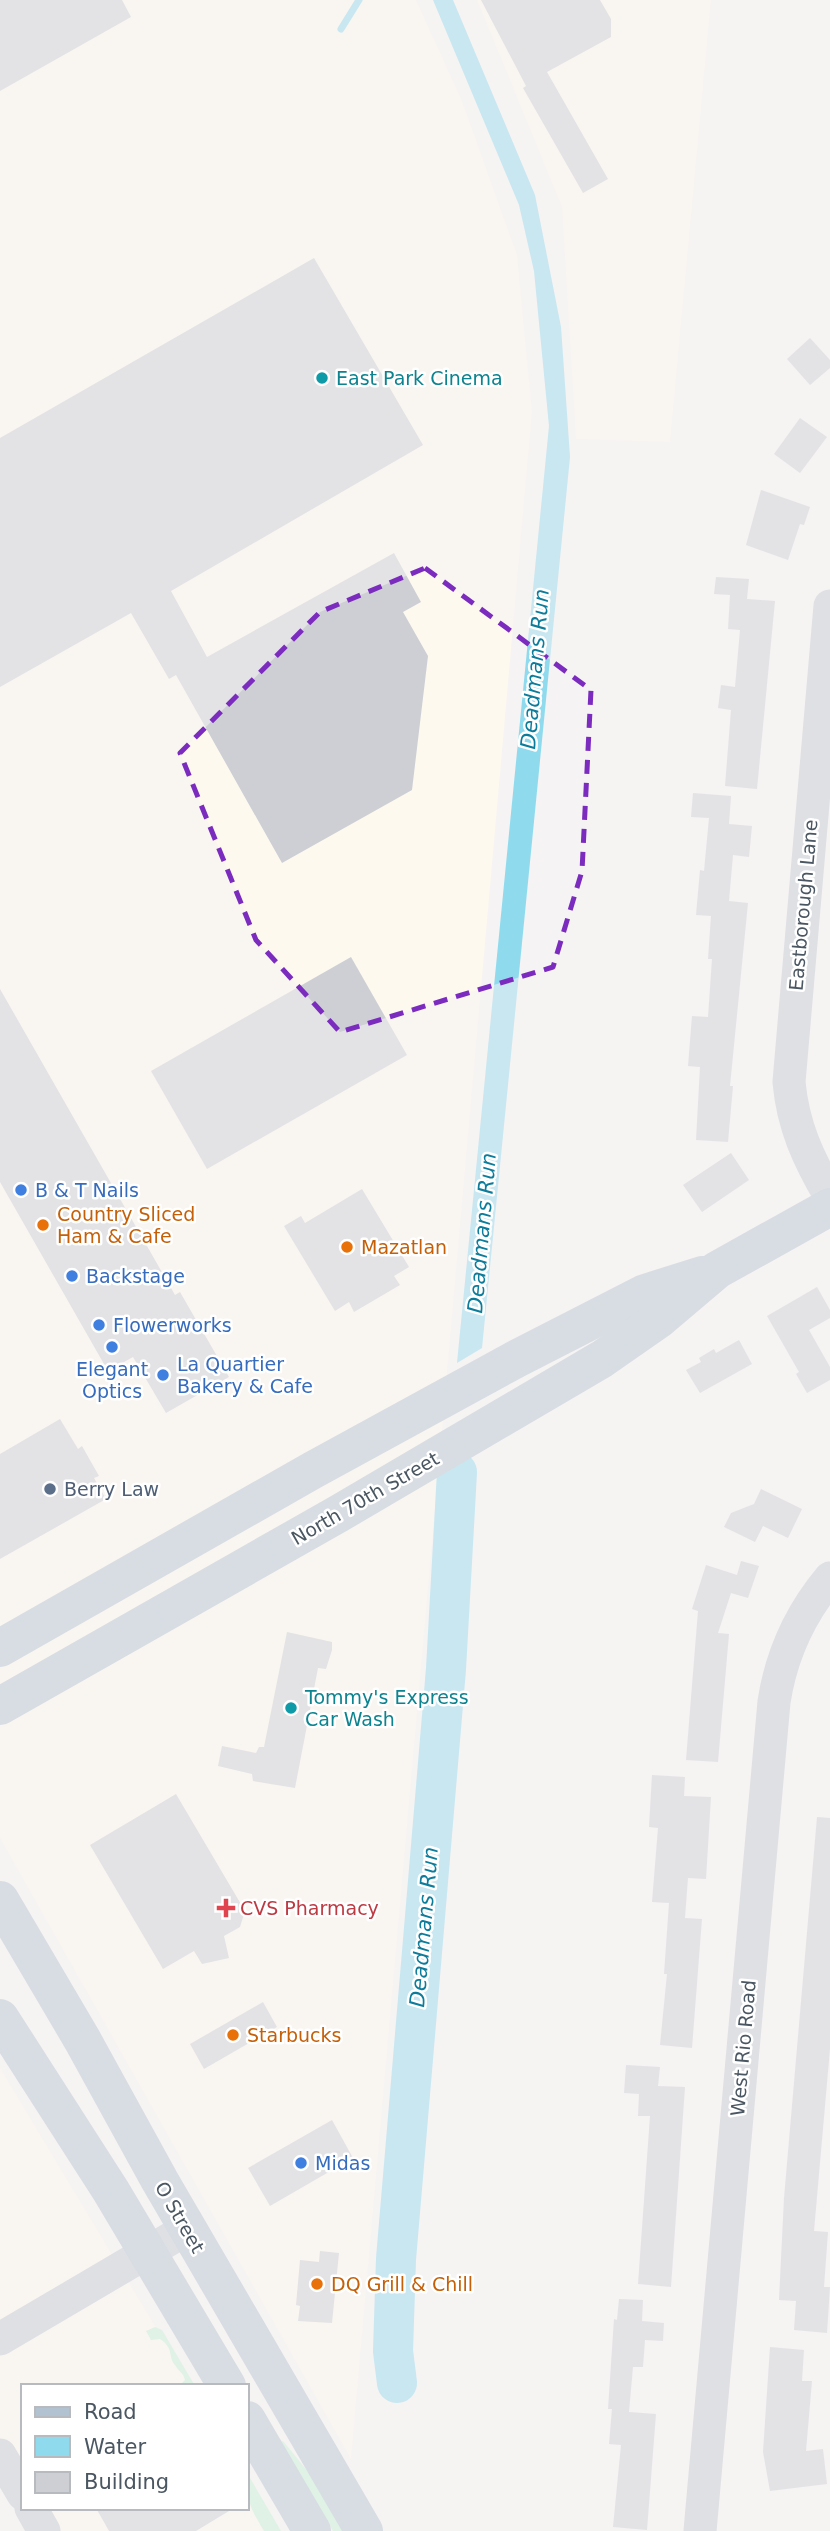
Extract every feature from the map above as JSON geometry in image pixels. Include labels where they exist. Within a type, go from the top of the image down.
[{"type":"main road","name":"North 70th Street","points":[[0,1706],[346,1509],[602,1359],[658,1320],[717,1270],[830,1207]]},
{"type":"main road","name":"North 70th Street","points":[[0,1648],[313,1470],[518,1358],[645,1293],[717,1270]]},
{"type":"main road","name":"O Street","points":[[0,1900],[83,2041],[187,2229],[364,2531]]},
{"type":"main road","points":[[0,2018],[148,2252],[226,2384]]},
{"type":"main road","points":[[248,2422],[312,2531]]},
{"type":"street","name":"Eastborough Lane","points":[[830,606],[789,1082],[791,1109],[802,1142],[830,1196]]},
{"type":"street","name":"West Rio Road","points":[[700,2531],[774,1702],[781,1668],[796,1629],[830,1578]]},
{"type":"street","points":[[0,2339],[187,2229]]},
{"type":"street","points":[[0,2455],[21,2491]]},
{"type":"street","points":[[32,2510],[44,2531]]},
{"type":"highlighted area","points":[[425,568],[591,690],[582,871],[553,967],[340,1032],[256,940],[180,753],[320,612]]},
{"type":"shaded area","points":[[0,0],[416,0],[462,101],[517,255],[532,412],[351,2459],[0,1838]]},
{"type":"shaded area","points":[[477,0],[711,0],[670,442],[576,439],[562,207]]},
{"type":"shaded area","points":[[0,2068],[190,2384],[21,2384],[21,2491],[0,2455]]},
{"type":"shaded area","points":[[248,2484],[275,2531],[44,2531],[32,2510],[248,2510]]},
{"type":"green space","points":[[155,2327],[162,2330],[194,2384],[181,2384],[185,2380],[173,2361],[168,2346],[160,2339],[151,2340],[146,2331]]},
{"type":"green space","points":[[283,2441],[313,2478],[347,2531],[333,2531],[281,2442]]},
{"type":"green space","points":[[248,2475],[281,2531],[264,2531],[248,2498]]},
{"type":"water","points":[[433,0],[453,0],[535,195],[561,327],[570,457],[482,1348],[457,1363],[549,426],[534,271],[519,205]]},
{"type":"building","points":[[0,0],[122,0],[131,17],[0,91]]},
{"type":"building","points":[[481,0],[600,0],[611,19],[611,37],[547,72],[608,179],[583,193],[523,88],[526,86]]},
{"type":"building","points":[[314,258],[423,445],[171,591],[207,657],[394,553],[421,602],[403,612],[428,656],[412,790],[282,863],[176,675],[169,679],[131,613],[0,687],[0,438]]},
{"type":"building","points":[[810,338],[830,360],[830,368],[810,385],[787,359]]},
{"type":"building","points":[[800,418],[827,437],[800,473],[774,454]]},
{"type":"building","points":[[761,490],[810,507],[804,525],[800,524],[788,560],[746,545]]},
{"type":"building","points":[[716,577],[749,579],[747,599],[775,601],[757,789],[725,786],[731,710],[718,708],[721,685],[735,687],[740,630],[728,629],[730,595],[714,594]]},
{"type":"building","points":[[693,793],[731,796],[729,824],[752,826],[749,857],[733,855],[729,901],[748,903],[730,1086],[733,1086],[728,1142],[696,1140],[700,1067],[688,1066],[692,1016],[708,1017],[712,959],[708,959],[711,916],[696,915],[709,818],[691,817]]},
{"type":"building","points":[[351,957],[407,1055],[207,1169],[151,1071]]},
{"type":"building","points":[[0,989],[175,1295],[180,1292],[229,1377],[166,1413],[133,1357],[108,1371],[0,1182]]},
{"type":"building","points":[[731,1153],[749,1180],[702,1212],[683,1185]]},
{"type":"building","name":"Mazatlan","points":[[362,1189],[409,1267],[394,1276],[400,1285],[354,1312],[349,1302],[335,1311],[284,1226],[301,1216],[305,1223]]},
{"type":"building","points":[[817,1287],[830,1310],[830,1318],[809,1330],[830,1367],[830,1380],[807,1393],[796,1374],[799,1372],[767,1316]]},
{"type":"building","points":[[739,1340],[752,1364],[700,1393],[686,1370],[701,1362],[699,1358],[714,1349],[716,1353]]},
{"type":"building","name":"Berry Law","points":[[60,1419],[78,1449],[82,1446],[99,1476],[94,1478],[106,1499],[0,1559],[0,1454]]},
{"type":"building","points":[[761,1489],[802,1509],[788,1538],[763,1526],[755,1542],[724,1527],[731,1513],[754,1504]]},
{"type":"building","points":[[741,1561],[759,1566],[748,1598],[731,1593],[718,1633],[729,1634],[718,1762],[686,1760],[698,1611],[692,1609],[706,1565],[737,1575]]},
{"type":"building","name":"Tommy's Express Car Wash","points":[[287,1632],[332,1642],[326,1669],[318,1668],[295,1788],[253,1781],[252,1774],[218,1766],[222,1746],[256,1753],[259,1747],[264,1747]]},
{"type":"building","points":[[652,1775],[685,1777],[684,1796],[711,1797],[706,1879],[688,1878],[685,1918],[702,1919],[692,2048],[660,2045],[667,1974],[664,1974],[669,1903],[652,1902],[658,1828],[649,1827]]},
{"type":"building","name":"CVS Pharmacy","points":[[176,1794],[245,1911],[240,1927],[224,1936],[229,1958],[202,1964],[194,1951],[163,1969],[90,1845]]},
{"type":"building","points":[[817,1817],[830,1818],[830,2049],[814,2231],[828,2232],[824,2287],[830,2287],[827,2333],[794,2330],[796,2301],[779,2300],[784,2198]]},
{"type":"building","name":"Starbucks","points":[[263,2002],[277,2027],[204,2069],[190,2044]]},
{"type":"building","points":[[626,2065],[660,2067],[658,2086],[685,2087],[671,2287],[638,2284],[650,2116],[638,2116],[639,2094],[624,2093]]},
{"type":"building","name":"Midas","points":[[332,2120],[353,2158],[270,2206],[248,2168]]},
{"type":"building","name":"DQ Grill & Chill","points":[[320,2251],[339,2253],[332,2323],[298,2321],[300,2306],[296,2305],[300,2260],[319,2262]]},
{"type":"building","points":[[619,2299],[643,2300],[642,2321],[664,2323],[663,2341],[645,2340],[643,2367],[633,2367],[629,2412],[656,2414],[647,2530],[613,2527],[621,2445],[609,2444],[612,2409],[608,2409],[614,2319],[617,2320]]},
{"type":"building","points":[[770,2347],[804,2350],[802,2381],[812,2381],[806,2451],[823,2449],[827,2484],[770,2491],[763,2452]]},
{"type":"building","points":[[97,2510],[231,2510],[196,2531],[109,2531]]},
{"type":"waterway","points":[[341,29],[359,0]]},
{"type":"waterway","name":"Deadmans Run","points":[[397,2383],[393,2351],[396,2259],[446,1669],[457,1472]]},
{"type":"place","name":"East Park Cinema","points":[[322,378]]},
{"type":"place","name":"B & T Nails","points":[[21,1190]]},
{"type":"place","name":"Country Sliced Ham & Cafe","points":[[43,1225]]},
{"type":"place","name":"Mazatlan","points":[[347,1247]]},
{"type":"place","name":"Backstage","points":[[72,1276]]},
{"type":"place","name":"Flowerworks","points":[[99,1325]]},
{"type":"place","name":"Elegant Optics","points":[[112,1347]]},
{"type":"place","name":"La Quartier Bakery & Cafe","points":[[163,1375]]},
{"type":"place","name":"Berry Law","points":[[50,1489]]},
{"type":"place","name":"Tommy's Express Car Wash","points":[[291,1708]]},
{"type":"place","name":"CVS Pharmacy","points":[[226,1908]]},
{"type":"place","name":"Starbucks","points":[[233,2035]]},
{"type":"place","name":"Midas","points":[[301,2163]]},
{"type":"place","name":"DQ Grill & Chill","points":[[317,2284]]}]
